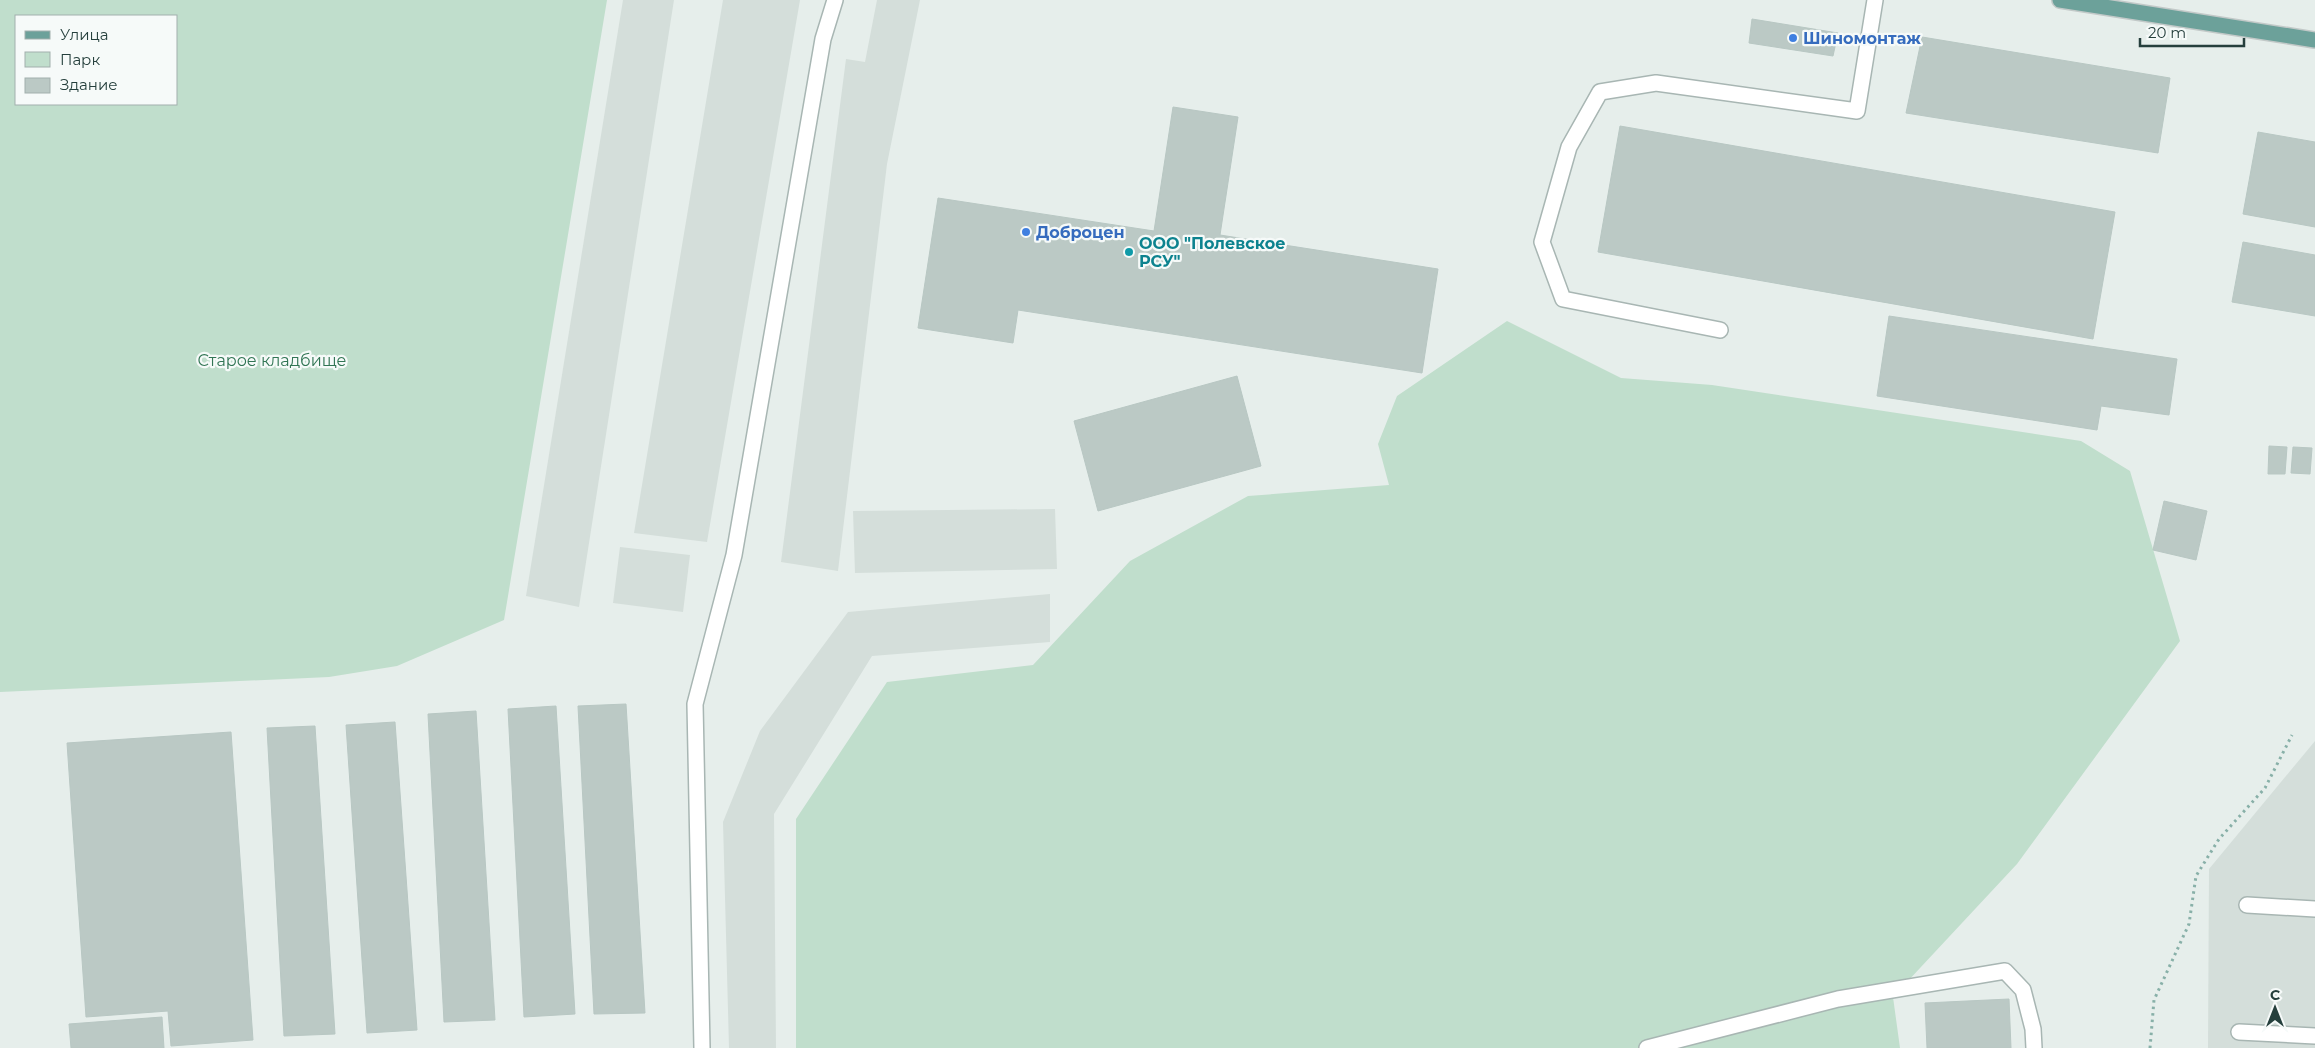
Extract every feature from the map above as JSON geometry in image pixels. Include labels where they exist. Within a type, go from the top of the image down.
[{"type":"main road","points":[[2060,0],[2315,40]]},
{"type":"lane","points":[[702,1048],[695,704],[734,555],[823,39],[835,0]]},
{"type":"lane","points":[[1720,330],[1562,299],[1542,242],[1569,147],[1600,92],[1656,83],[1857,110],[1876,0]]},
{"type":"lane","points":[[2247,905],[2315,910]]},
{"type":"lane","points":[[1647,1048],[1838,999],[2005,971],[2022,990],[2033,1029],[2034,1048]]},
{"type":"lane","points":[[2240,1032],[2315,1036]]},
{"type":"path","points":[[2150,1048],[2154,1000],[2189,924],[2196,876],[2219,839],[2265,788],[2292,735]]},
{"type":"shaded area","points":[[623,0],[674,0],[579,607],[526,596]]},
{"type":"shaded area","points":[[723,0],[800,0],[707,542],[634,533]]},
{"type":"shaded area","points":[[877,0],[920,0],[887,164],[838,571],[781,562],[846,59],[865,62]]},
{"type":"shaded area","points":[[1055,509],[1057,569],[855,573],[853,511]]},
{"type":"shaded area","points":[[620,547],[690,555],[683,612],[613,603]]},
{"type":"shaded area","points":[[1050,594],[1050,642],[872,656],[774,814],[776,1048],[729,1048],[723,822],[760,731],[848,612]]},
{"type":"shaded area","points":[[2315,741],[2315,1048],[2208,1048],[2209,869]]},
{"type":"green space","name":"Старое кладбище","points":[[0,0],[607,0],[504,620],[397,666],[329,677],[0,692]]},
{"type":"green space","points":[[1507,321],[1621,378],[1712,385],[2081,441],[2130,471],[2180,641],[2017,864],[1893,997],[1900,1048],[796,1048],[796,819],[887,682],[1033,665],[1130,561],[1248,496],[1389,485],[1378,444],[1397,396]]},
{"type":"building","name":"Шиномонтаж","points":[[1752,19],[1838,33],[1833,56],[1749,43]]},
{"type":"building","points":[[1922,37],[2170,78],[2158,153],[1906,113]]},
{"type":"building","name":"ООО \"Полевское РСУ\"","points":[[1173,107],[1238,117],[1220,235],[1438,269],[1422,373],[1018,310],[1013,343],[918,328],[938,198],[1154,231]]},
{"type":"building","points":[[1620,126],[2115,212],[2093,339],[1598,252]]},
{"type":"building","points":[[2258,132],[2315,142],[2315,227],[2243,214]]},
{"type":"building","points":[[2243,242],[2315,255],[2315,316],[2232,302]]},
{"type":"building","points":[[1889,316],[2177,359],[2169,415],[2101,406],[2097,430],[1877,396]]},
{"type":"building","points":[[1237,376],[1261,466],[1098,511],[1074,421]]},
{"type":"building","points":[[2269,446],[2287,447],[2285,474],[2268,474]]},
{"type":"building","points":[[2293,447],[2312,448],[2310,474],[2291,473]]},
{"type":"building","points":[[2164,501],[2207,511],[2196,560],[2153,550]]},
{"type":"building","points":[[626,704],[645,1013],[594,1014],[578,706]]},
{"type":"building","points":[[556,706],[575,1014],[524,1017],[508,709]]},
{"type":"building","points":[[476,711],[495,1020],[444,1022],[428,714]]},
{"type":"building","points":[[395,722],[417,1030],[367,1033],[346,725]]},
{"type":"building","points":[[315,726],[335,1034],[284,1036],[267,728]]},
{"type":"building","points":[[231,732],[253,1040],[171,1046],[168,1011],[86,1017],[67,743]]},
{"type":"building","points":[[2009,999],[2011,1048],[1927,1048],[1925,1003]]},
{"type":"building","points":[[162,1017],[164,1048],[71,1048],[69,1024]]},
{"type":"place","name":"Шиномонтаж","points":[[1793,38]]},
{"type":"place","name":"Доброцен","points":[[1026,232]]},
{"type":"place","name":"ООО \"Полевское РСУ\"","points":[[1129,252]]}]
